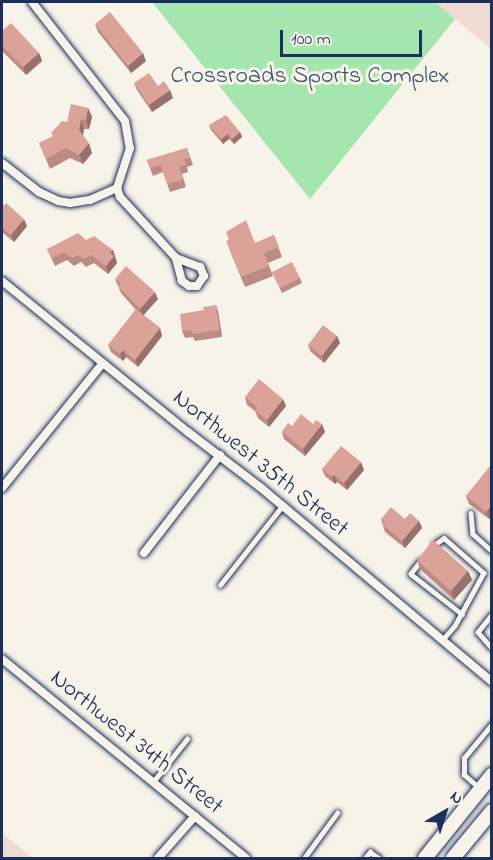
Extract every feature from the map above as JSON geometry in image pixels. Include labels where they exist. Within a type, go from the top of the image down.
[{"type":"main road","points":[[425,858],[492,774]]},
{"type":"main road","points":[[453,858],[490,817]]},
{"type":"street","points":[[32,2],[126,121],[130,148],[117,188],[120,197],[176,258]]},
{"type":"street","points":[[2,163],[39,192],[58,201],[70,203],[90,200],[117,188]]},
{"type":"street","name":"Northwest 35th Street","points":[[2,281],[102,364],[283,505],[492,682]]},
{"type":"street","points":[[2,488],[102,364]]},
{"type":"street","points":[[144,553],[220,455]]},
{"type":"street","name":"Northwest 34th Street","points":[[2,659],[246,858]]},
{"type":"street","points":[[158,858],[195,816]]},
{"type":"lane","points":[[220,585],[283,505]]},
{"type":"lane","points":[[471,513],[473,534],[492,551]]},
{"type":"lane","points":[[432,546],[444,538],[484,573],[462,614],[443,640]]},
{"type":"lane","points":[[425,555],[411,574],[462,614]]},
{"type":"lane","points":[[492,615],[478,632],[492,648]]},
{"type":"lane","points":[[480,789],[464,775],[464,758],[491,726]]},
{"type":"lane","points":[[153,782],[187,739]]},
{"type":"lane","points":[[304,858],[337,813]]},
{"type":"lane","points":[[365,858],[370,852],[379,858]]},
{"type":"shaded area","points":[[435,2],[491,2],[491,49],[455,19]]},
{"type":"shaded area","points":[[2,833],[33,858],[2,858]]},
{"type":"green space","name":"Crossroads Sports Complex","points":[[152,2],[435,2],[455,19],[310,199]]},
{"type":"building","points":[[110,12],[143,53],[128,66],[95,24]]},
{"type":"building","points":[[11,23],[39,53],[23,67],[2,46],[2,31]]},
{"type":"building","points":[[149,73],[158,86],[164,81],[170,90],[149,105],[134,83]]},
{"type":"building","points":[[71,104],[88,108],[86,120],[81,119],[79,130],[89,143],[79,155],[66,148],[46,159],[39,143],[53,136],[51,133],[62,121],[67,122]]},
{"type":"building","points":[[226,115],[240,132],[232,139],[228,134],[221,139],[209,125]]},
{"type":"building","points":[[187,148],[190,158],[184,159],[186,165],[179,167],[183,180],[167,184],[161,165],[150,168],[147,160]]},
{"type":"building","points":[[6,203],[24,219],[11,235],[2,227],[2,204],[4,206]]},
{"type":"building","points":[[246,220],[255,243],[274,235],[279,247],[264,253],[269,266],[241,277],[226,241],[229,240],[226,232]]},
{"type":"building","points":[[78,233],[86,240],[94,236],[113,250],[110,253],[114,256],[106,266],[91,255],[84,259],[78,255],[72,258],[64,252],[52,258],[47,249]]},
{"type":"building","points":[[292,262],[300,278],[280,288],[272,272]]},
{"type":"building","points":[[126,266],[155,292],[140,309],[118,286],[121,283],[115,279]]},
{"type":"building","points":[[216,305],[220,330],[192,334],[191,330],[182,331],[180,314],[204,310],[203,307]]},
{"type":"building","points":[[136,309],[160,328],[135,360],[123,350],[120,354],[108,345]]},
{"type":"building","points":[[323,325],[337,336],[322,356],[308,345]]},
{"type":"building","points":[[259,379],[283,399],[267,420],[255,411],[257,407],[245,397]]},
{"type":"building","points":[[301,414],[313,424],[316,420],[322,424],[303,449],[282,432],[288,423],[292,426]]},
{"type":"building","points":[[341,446],[361,462],[344,483],[322,469]]},
{"type":"building","points":[[492,464],[492,505],[486,512],[466,496]]},
{"type":"building","points":[[391,507],[405,519],[410,513],[419,521],[402,541],[382,524],[384,522],[381,519]]},
{"type":"building","points":[[433,540],[468,571],[451,591],[417,560]]}]
